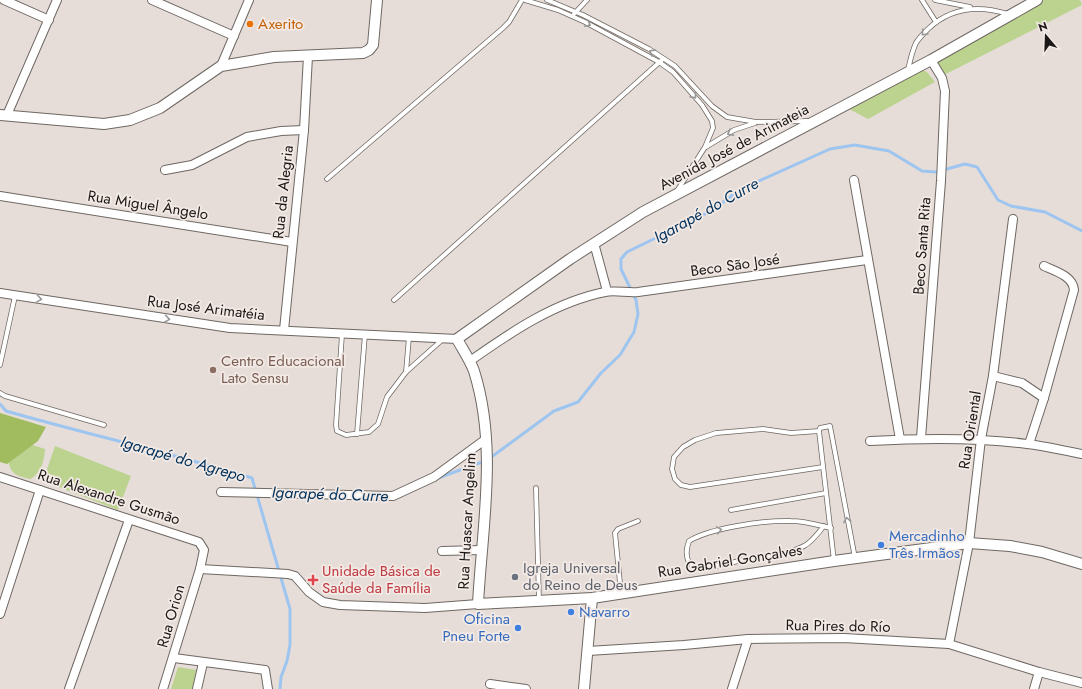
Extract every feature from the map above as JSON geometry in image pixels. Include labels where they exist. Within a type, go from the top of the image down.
[{"type":"street","points":[[4,0],[49,20]]},
{"type":"street","points":[[57,0],[49,20],[3,115],[104,124],[130,120],[160,108],[221,66],[274,57],[356,54],[369,50],[373,45],[377,0]]},
{"type":"street","points":[[152,0],[234,36]]},
{"type":"street","points":[[221,66],[249,0]]},
{"type":"street","name":"Avenida José de Arimateia","points":[[457,339],[594,243],[675,194],[931,60],[1037,0]]},
{"type":"street","name":"Rua da Alegria","points":[[284,330],[304,130],[308,56]]},
{"type":"street","name":"Beco Santa Rita","points":[[921,438],[941,181],[945,91],[942,78],[931,60]]},
{"type":"street","points":[[164,170],[186,167],[198,163],[247,137],[281,131],[304,130]]},
{"type":"street","points":[[854,180],[900,439]]},
{"type":"street","name":"Rua Miguel Ângelo","points":[[0,196],[292,242]]},
{"type":"street","name":"Rua Oriental","points":[[949,644],[969,543],[981,439],[992,376],[1013,219]]},
{"type":"street","points":[[594,243],[607,291]]},
{"type":"street","name":"Beco São José","points":[[470,362],[496,343],[553,308],[607,291],[638,292],[867,260]]},
{"type":"street","points":[[1029,444],[1044,398],[1074,290],[1074,284],[1070,279],[1044,266]]},
{"type":"street","name":"Rua José Arimatéia","points":[[0,293],[230,328],[457,339]]},
{"type":"street","name":"Rua Huascar Angelim","points":[[457,339],[470,362],[482,407],[486,439],[487,485],[478,604]]},
{"type":"street","points":[[992,376],[1022,383],[1044,398]]},
{"type":"street","points":[[870,441],[921,438],[981,439],[1029,444],[1082,454]]},
{"type":"street","name":"Rua Huascar Angelim","points":[[221,492],[393,496],[434,477],[486,439]]},
{"type":"street","name":"Rua Alexandre Gusmão","points":[[0,477],[129,520],[192,538],[199,542],[204,550]]},
{"type":"street","points":[[0,614],[40,490]]},
{"type":"street","points":[[69,689],[129,520]]},
{"type":"street","name":"Rua Gabriel Gonçalves","points":[[200,569],[288,574],[295,576],[309,592],[323,602],[340,605],[426,608],[592,598],[834,561],[969,543],[1010,546],[1036,550],[1082,564]]},
{"type":"street","name":"Rua Orion","points":[[163,689],[174,658],[200,569],[204,550]]},
{"type":"street","points":[[442,551],[481,550]]},
{"type":"street","points":[[584,689],[592,598]]},
{"type":"street","name":"Rua Pires do Río","points":[[588,651],[748,639],[844,638],[949,644],[1078,684]]},
{"type":"street","points":[[732,689],[748,639]]},
{"type":"street","points":[[174,658],[265,670],[268,689]]},
{"type":"street","points":[[197,689],[203,663]]},
{"type":"street","points":[[1034,689],[1039,672]]},
{"type":"street","points":[[490,684],[526,689]]},
{"type":"lane","points":[[327,180],[503,28],[509,22],[522,0]]},
{"type":"lane","points":[[525,0],[572,17],[675,66],[707,101],[725,116],[735,120],[756,122],[815,121]]},
{"type":"lane","points":[[547,0],[575,12],[649,49],[673,72],[702,105],[712,121],[713,128],[705,147],[675,194]]},
{"type":"lane","points":[[572,17],[587,0]]},
{"type":"lane","points":[[922,0],[936,22]]},
{"type":"lane","points":[[935,0],[972,8],[992,9],[1010,15]]},
{"type":"lane","points":[[908,72],[916,43],[936,22],[953,12],[972,8]]},
{"type":"lane","points":[[394,300],[661,60]]},
{"type":"lane","points":[[705,147],[734,130],[756,122]]},
{"type":"lane","points":[[0,365],[15,296]]},
{"type":"lane","points":[[342,333],[339,351],[337,431],[346,435],[369,432],[374,429],[378,424],[388,397],[406,372],[443,338]]},
{"type":"lane","points":[[357,434],[364,334]]},
{"type":"lane","points":[[406,372],[409,336]]},
{"type":"lane","points":[[0,393],[104,425]]},
{"type":"lane","points":[[824,467],[690,487],[681,485],[675,479],[672,469],[674,457],[683,448],[695,440],[716,433],[763,429],[791,433],[819,431],[820,428],[828,425],[832,428],[855,558]]},
{"type":"lane","points":[[819,431],[834,561]]},
{"type":"lane","points":[[536,488],[539,601]]},
{"type":"lane","points":[[731,510],[826,493]]},
{"type":"lane","points":[[621,593],[615,533],[618,529],[638,521]]},
{"type":"lane","points":[[824,526],[811,541],[804,546],[784,552],[737,560],[707,568],[694,566],[687,559],[686,548],[689,541],[713,531],[791,521],[809,522],[824,526],[831,528]]},
{"type":"green space","points":[[1044,0],[1080,0],[1082,5],[944,75],[936,60]]},
{"type":"green space","points":[[922,70],[927,72],[935,82],[868,119],[849,109]]},
{"type":"green space","points":[[0,413],[46,427],[38,441],[7,464],[0,462]]},
{"type":"green space","points":[[21,441],[45,449],[42,466],[31,479],[12,472],[10,468],[9,452]]},
{"type":"green space","points":[[55,446],[131,476],[118,510],[43,481]]},
{"type":"green space","points":[[178,667],[203,671],[199,689],[171,689]]},
{"type":"waterway","name":"Igarapé do Curre","points":[[490,458],[554,411],[578,402],[601,373],[620,355],[634,332],[638,314],[636,300],[621,269],[621,259],[627,252],[711,211],[741,189],[830,149],[855,145],[889,151],[922,171],[936,172],[965,164],[977,167],[998,200],[1011,206],[1045,212],[1082,231]]},
{"type":"waterway","name":"Igarapé do Agrepo","points":[[0,404],[6,411],[252,478],[290,609],[290,645],[287,661],[281,677],[280,689]]},
{"type":"waterway","name":"Igarapé do Curre","points":[[438,478],[485,461]]},
{"type":"place","name":"Axerito","points":[[250,24]]},
{"type":"place","name":"Centro Educacional Lato Sensu","points":[[213,370]]},
{"type":"place","name":"Mercadinho Três Irmãos","points":[[881,545]]},
{"type":"place","name":"Igreja Universal do Reino de Deus","points":[[515,577]]},
{"type":"place","name":"Unidade Básica de Saúde da Família","points":[[313,580]]},
{"type":"place","name":"Navarro","points":[[571,612]]},
{"type":"place","name":"Oficina Pneu Forte","points":[[518,628]]}]
